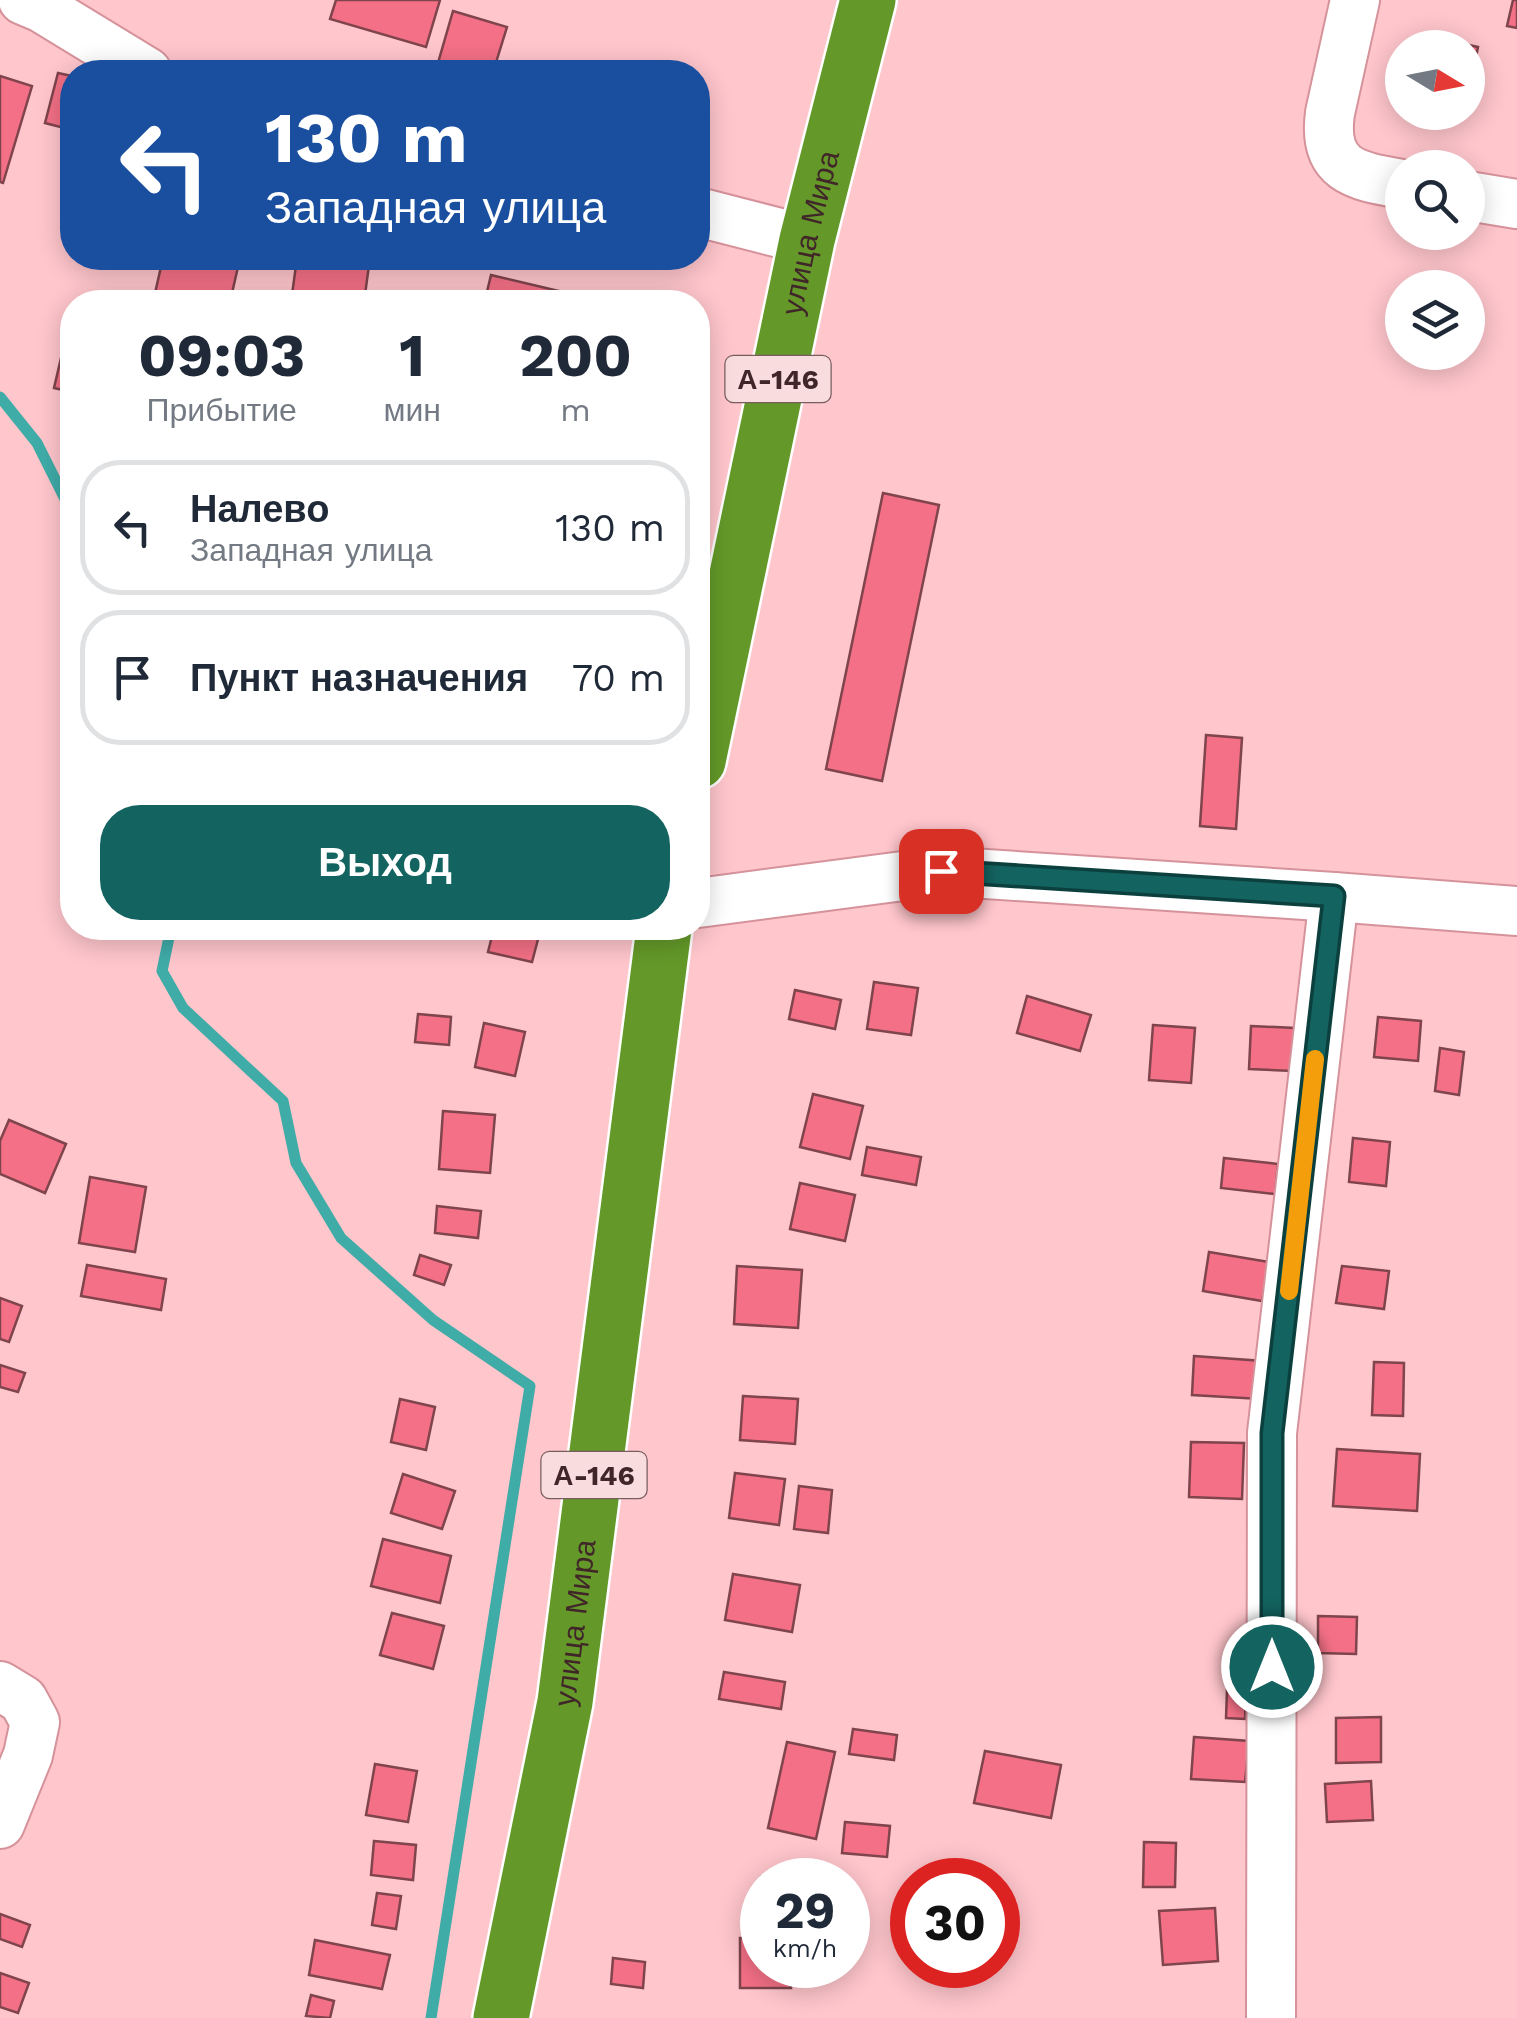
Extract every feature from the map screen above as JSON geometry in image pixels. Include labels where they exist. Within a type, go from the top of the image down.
[{"type":"highway","name":"улица Мира","points":[[710,704],[808,240],[868,0]]},
{"type":"highway","name":"улица Мира","points":[[501,2018],[565,1702],[662,940]]},
{"type":"street","points":[[23,0],[127,60]]},
{"type":"street","points":[[1355,0],[1328,132],[1337,159],[1348,170],[1385,181]]},
{"type":"street","points":[[1485,199],[1517,204]]},
{"type":"street","points":[[710,215],[808,240]]},
{"type":"street","points":[[710,901],[941,871],[1517,911]]},
{"type":"street","points":[[1271,2018],[1272,1433],[1334,896]]},
{"type":"street","points":[[0,1686],[23,1700],[34,1722],[28,1755],[0,1824]]},
{"type":"building","points":[[336,0],[440,0],[426,47],[330,19]]},
{"type":"building","points":[[1513,0],[1517,0],[1517,28],[1507,26]]},
{"type":"building","points":[[453,11],[507,27],[497,60],[439,60]]},
{"type":"building","points":[[58,73],[60,73],[60,127],[45,123]]},
{"type":"building","points":[[0,76],[32,86],[3,183],[0,182]]},
{"type":"building","points":[[160,270],[237,270],[233,290],[156,290]]},
{"type":"building","points":[[295,270],[368,270],[366,290],[293,290]]},
{"type":"building","points":[[491,275],[554,290],[487,290]]},
{"type":"building","points":[[60,362],[60,389],[54,388]]},
{"type":"building","points":[[883,493],[939,505],[882,781],[826,769]]},
{"type":"building","points":[[1206,735],[1242,738],[1236,829],[1200,826]]},
{"type":"building","points":[[491,940],[538,940],[532,962],[488,952]]},
{"type":"building","points":[[874,982],[918,988],[911,1035],[867,1029]]},
{"type":"building","points":[[795,990],[841,1000],[835,1029],[789,1019]]},
{"type":"building","points":[[1027,996],[1091,1015],[1080,1051],[1017,1033]]},
{"type":"building","points":[[418,1014],[451,1017],[449,1045],[415,1042]]},
{"type":"building","points":[[1378,1017],[1421,1021],[1418,1061],[1374,1057]]},
{"type":"building","points":[[484,1023],[525,1032],[515,1076],[475,1067]]},
{"type":"building","points":[[1153,1025],[1195,1028],[1191,1083],[1149,1080]]},
{"type":"building","points":[[1251,1026],[1295,1028],[1292,1071],[1249,1069]]},
{"type":"building","points":[[1440,1048],[1464,1052],[1459,1095],[1435,1091]]},
{"type":"building","points":[[813,1094],[863,1106],[850,1159],[800,1147]]},
{"type":"building","points":[[443,1111],[495,1115],[490,1173],[439,1169]]},
{"type":"building","points":[[9,1120],[66,1144],[45,1193],[0,1174],[0,1141]]},
{"type":"building","points":[[1353,1138],[1390,1142],[1386,1186],[1349,1182]]},
{"type":"building","points":[[867,1147],[921,1157],[916,1185],[862,1175]]},
{"type":"building","points":[[1224,1158],[1278,1164],[1275,1194],[1221,1188]]},
{"type":"building","points":[[90,1177],[146,1187],[135,1252],[79,1243]]},
{"type":"building","points":[[800,1183],[855,1195],[845,1241],[790,1229]]},
{"type":"building","points":[[437,1206],[481,1211],[478,1238],[435,1233]]},
{"type":"building","points":[[1209,1252],[1269,1262],[1262,1301],[1203,1291]]},
{"type":"building","points":[[420,1255],[451,1265],[444,1285],[414,1275]]},
{"type":"building","points":[[87,1265],[166,1279],[161,1310],[81,1296]]},
{"type":"building","points":[[737,1266],[802,1270],[798,1328],[734,1324]]},
{"type":"building","points":[[1342,1266],[1389,1271],[1384,1309],[1336,1303]]},
{"type":"building","points":[[0,1298],[22,1306],[9,1342],[0,1339]]},
{"type":"building","points":[[1194,1356],[1263,1361],[1260,1399],[1192,1395]]},
{"type":"building","points":[[1374,1362],[1404,1363],[1403,1416],[1372,1415]]},
{"type":"building","points":[[0,1365],[25,1373],[18,1392],[0,1387]]},
{"type":"building","points":[[743,1396],[798,1399],[795,1444],[740,1440]]},
{"type":"building","points":[[400,1399],[435,1407],[426,1450],[391,1442]]},
{"type":"building","points":[[1191,1442],[1244,1443],[1242,1499],[1189,1497]]},
{"type":"building","points":[[1337,1449],[1420,1454],[1417,1511],[1333,1506]]},
{"type":"building","points":[[735,1473],[785,1479],[779,1525],[729,1518]]},
{"type":"building","points":[[403,1474],[455,1491],[442,1529],[391,1513]]},
{"type":"building","points":[[799,1486],[832,1490],[828,1533],[794,1529]]},
{"type":"building","points":[[383,1539],[451,1556],[440,1603],[371,1586]]},
{"type":"building","points":[[733,1574],[800,1585],[792,1632],[725,1620]]},
{"type":"building","points":[[392,1613],[444,1626],[433,1669],[380,1655]]},
{"type":"building","points":[[1318,1616],[1357,1617],[1356,1654],[1318,1653]]},
{"type":"building","points":[[724,1672],[785,1682],[781,1709],[719,1699]]},
{"type":"building","points":[[1227,1690],[1246,1691],[1245,1719],[1226,1718]]},
{"type":"building","points":[[1381,1717],[1381,1762],[1336,1763],[1336,1718]]},
{"type":"building","points":[[853,1729],[897,1735],[894,1760],[849,1754]]},
{"type":"building","points":[[1194,1737],[1249,1741],[1245,1782],[1191,1779]]},
{"type":"building","points":[[787,1742],[835,1752],[816,1839],[768,1828]]},
{"type":"building","points":[[985,1751],[1061,1765],[1051,1818],[974,1803]]},
{"type":"building","points":[[375,1764],[417,1771],[408,1822],[366,1815]]},
{"type":"building","points":[[1371,1781],[1373,1820],[1327,1822],[1325,1784]]},
{"type":"building","points":[[845,1822],[890,1826],[887,1857],[842,1853]]},
{"type":"building","points":[[374,1841],[416,1845],[413,1880],[371,1875]]},
{"type":"building","points":[[1144,1842],[1176,1843],[1175,1887],[1143,1887]]},
{"type":"building","points":[[377,1893],[401,1896],[396,1929],[372,1925]]},
{"type":"building","points":[[1215,1908],[1218,1961],[1163,1965],[1159,1911]]},
{"type":"building","points":[[0,1914],[30,1925],[22,1947],[0,1939]]},
{"type":"building","points":[[315,1940],[390,1955],[382,1989],[309,1975]]},
{"type":"building","points":[[613,1958],[645,1962],[643,1988],[611,1984]]},
{"type":"building","points":[[0,1973],[29,1983],[18,2013],[0,2007]]},
{"type":"building","points":[[311,1995],[334,2001],[330,2018],[306,2016]]},
{"type":"waterway","points":[[0,397],[37,443],[60,489]]},
{"type":"waterway","points":[[168,940],[162,971],[183,1008],[283,1101],[296,1163],[341,1238],[433,1320],[530,1386],[431,2018]]},
{"type":"slow traffic","points":[[1289,1291],[1315,1059]]},
{"type":"route","points":[[941,871],[1334,896],[1272,1433],[1272,1667]]}]
